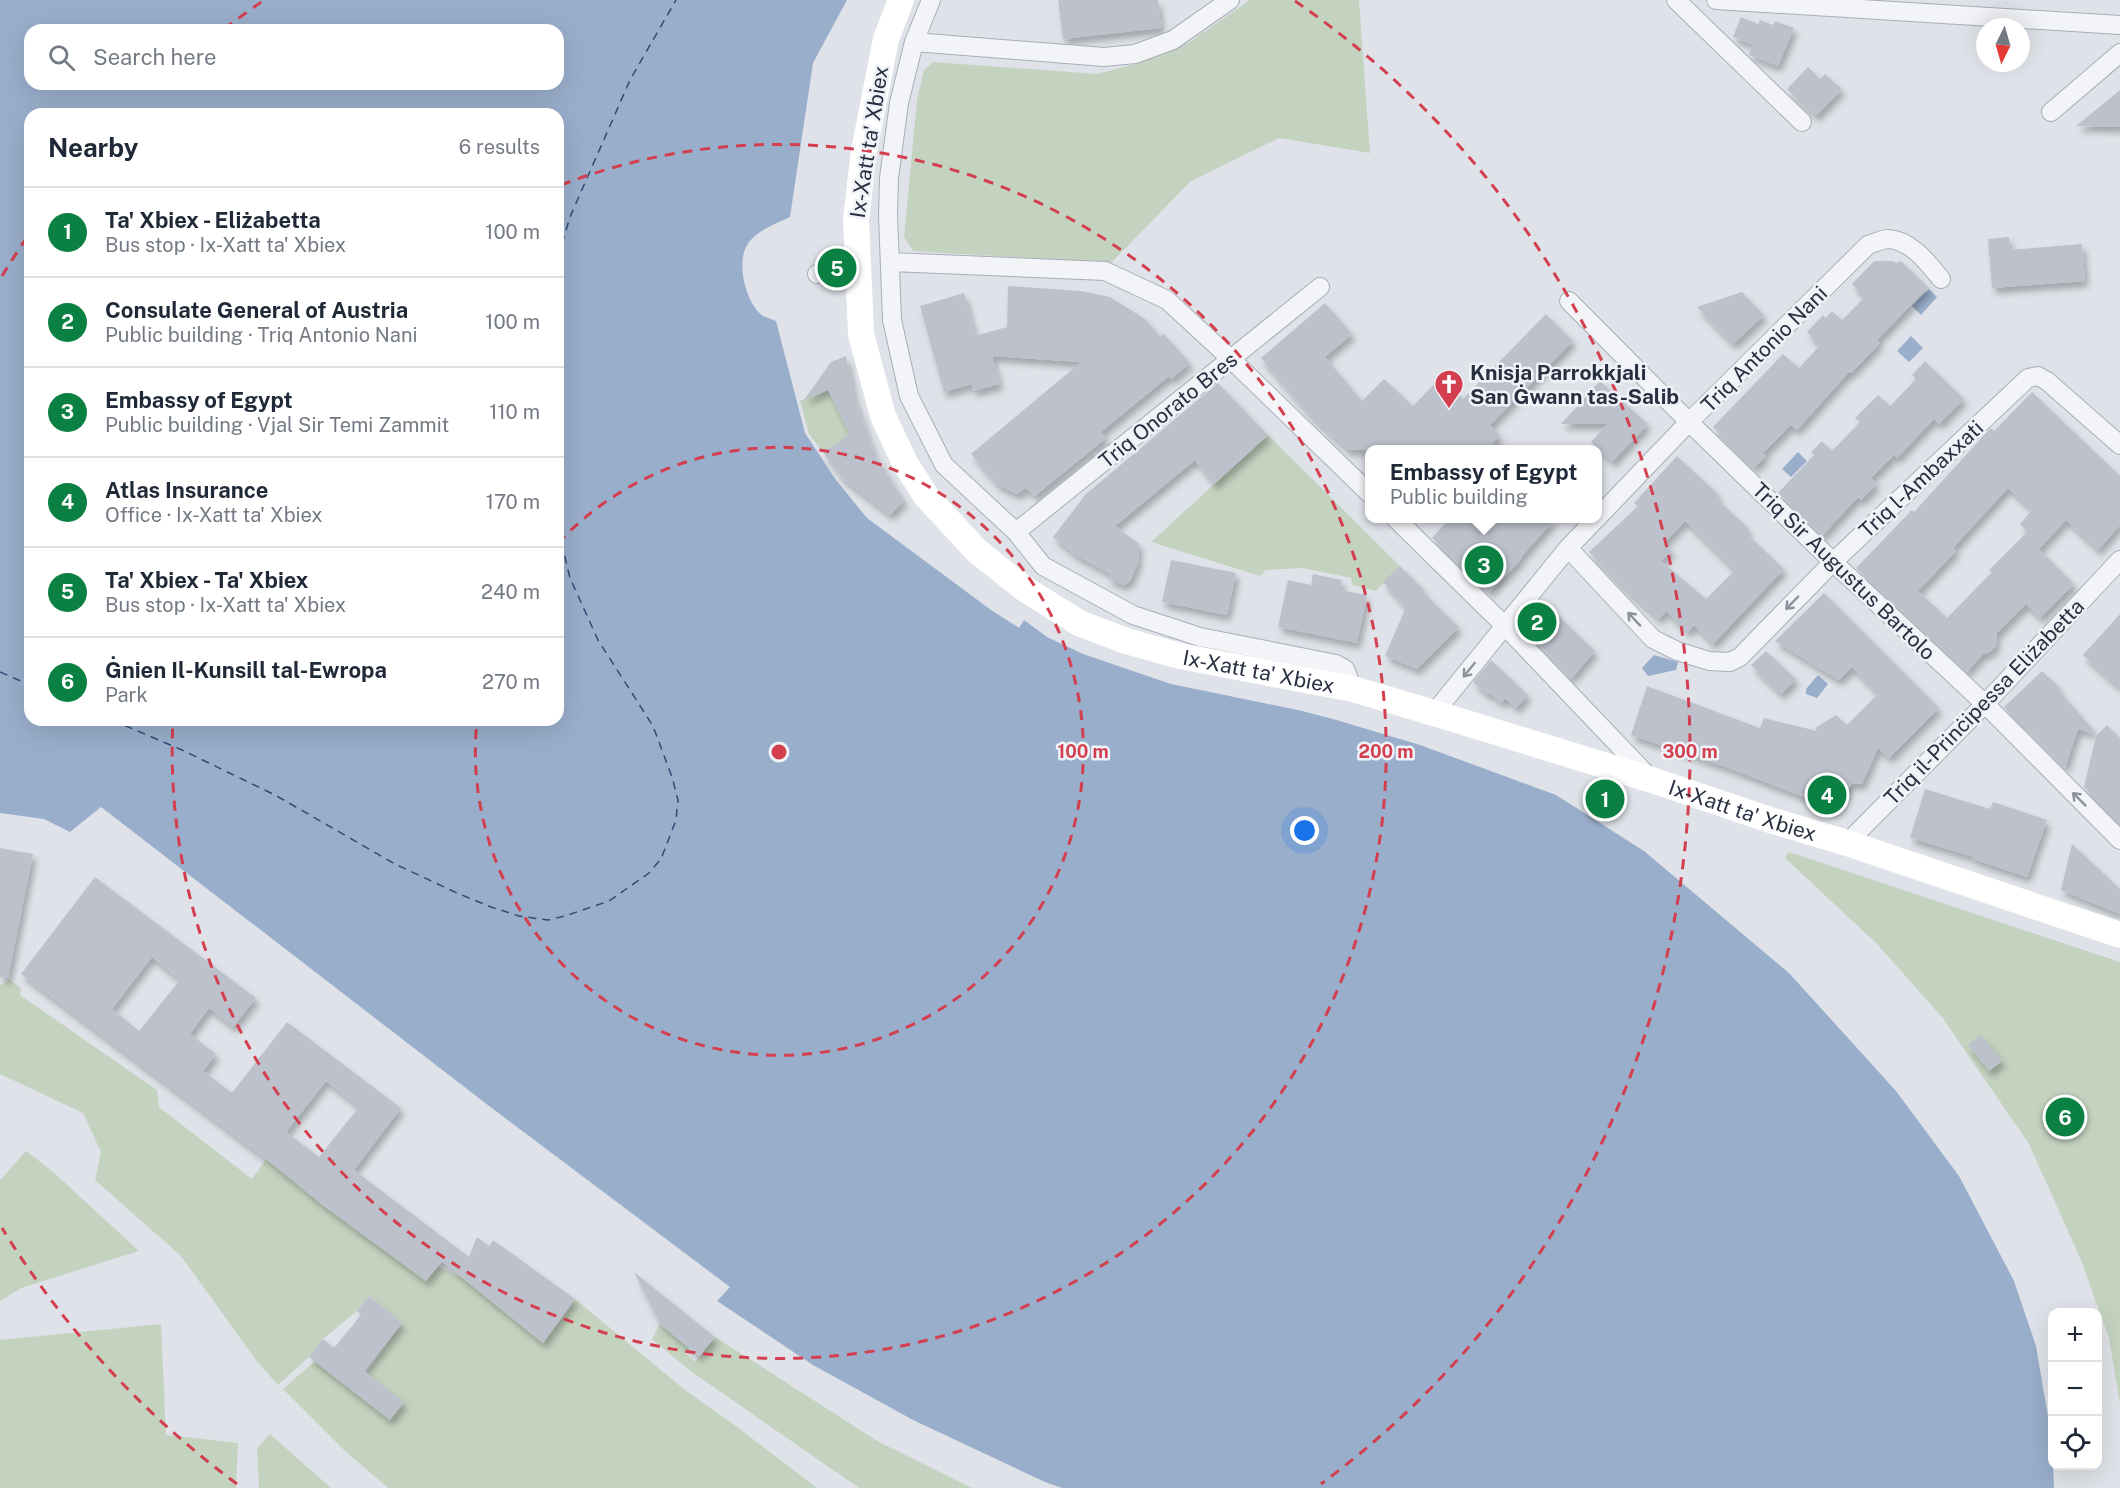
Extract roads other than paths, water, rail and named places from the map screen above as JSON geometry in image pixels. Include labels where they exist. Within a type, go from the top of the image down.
[{"type":"main road","name":"Ix-Xatt ta' Xbiex","points":[[901,0],[886,39],[864,151],[856,219],[861,334],[883,416],[905,463],[926,496],[977,551],[1025,589],[1079,623],[1126,641],[1180,656],[1353,689],[1652,780],[2120,935]]},
{"type":"street","points":[[931,0],[915,42],[899,104],[888,214],[892,320],[909,396],[944,465],[1016,532],[1043,566],[1133,615],[1200,637],[1336,664],[1345,669],[1353,689]]},
{"type":"street","points":[[915,42],[1104,57],[1135,54],[1173,40],[1230,0]]},
{"type":"street","points":[[1676,0],[1802,122]]},
{"type":"street","points":[[1716,0],[2120,25]]},
{"type":"street","points":[[2051,112],[2120,53]]},
{"type":"street","name":"Triq Antonio Nani","points":[[1602,513],[1689,422],[1868,245],[1885,239],[1900,241],[1925,259],[1941,279]]},
{"type":"street","points":[[891,262],[1106,271],[1167,300],[1365,489]]},
{"type":"street","points":[[817,274],[842,268],[858,277]]},
{"type":"street","name":"Triq Onorato Bres","points":[[1016,532],[1320,287]]},
{"type":"street","name":"Triq Sir Augustus Bartolo","points":[[1569,302],[1833,562],[1985,704],[2120,840]]},
{"type":"street","name":"Triq l-Ambaxxati","points":[[1568,548],[1653,639],[1677,651],[1721,662],[1730,662],[1740,657],[1833,562],[2028,378],[2038,376],[2047,381],[2120,445]]},
{"type":"street","points":[[1399,523],[1505,626],[1652,780]]},
{"type":"street","name":"Triq Antonio Nani","points":[[1434,713],[1568,548],[1592,523]]},
{"type":"street","name":"Triq il-Prinċipessa Eliżabetta","points":[[1847,843],[1985,704],[2120,560]]},
{"type":"water","points":[[0,0],[847,0],[813,63],[790,217],[753,237],[745,250],[743,259],[744,281],[751,301],[763,316],[776,321],[805,433],[836,480],[867,518],[991,610],[1019,628],[1024,620],[1047,637],[1083,654],[1171,684],[1298,710],[1420,745],[1556,795],[1644,851],[1789,973],[1896,1091],[1959,1176],[2014,1281],[2036,1346],[2048,1416],[2048,1470],[2053,1470],[2054,1488],[1062,1488],[913,1420],[813,1365],[717,1301],[730,1287],[493,1109],[101,807],[70,832],[44,819],[0,813]]},
{"type":"water","points":[[1929,289],[1937,297],[1921,315],[1912,306]]},
{"type":"water","points":[[1911,336],[1923,348],[1909,362],[1897,351]]},
{"type":"water","points":[[1798,452],[1807,461],[1791,477],[1782,469]]},
{"type":"water","points":[[1654,655],[1678,662],[1676,670],[1648,676],[1642,668]]},
{"type":"water","points":[[1818,675],[1828,684],[1817,698],[1806,694],[1806,689]]},
{"type":"place","name":"Ta' Xbiex - Ta' Xbiex","points":[[837,268]]},
{"type":"place","name":"Knisja Parrokkjali San Ġwann tas-Salib","points":[[1449,410]]},
{"type":"place","name":"Embassy of Egypt","points":[[1484,565]]},
{"type":"place","name":"Consulate General of Austria","points":[[1537,622]]},
{"type":"place","name":"Atlas Insurance","points":[[1827,795]]},
{"type":"place","name":"Ta' Xbiex - Eliżabetta","points":[[1605,799]]},
{"type":"place","name":"Ġnien Il-Kunsill tal-Ewropa","points":[[2065,1117]]}]
